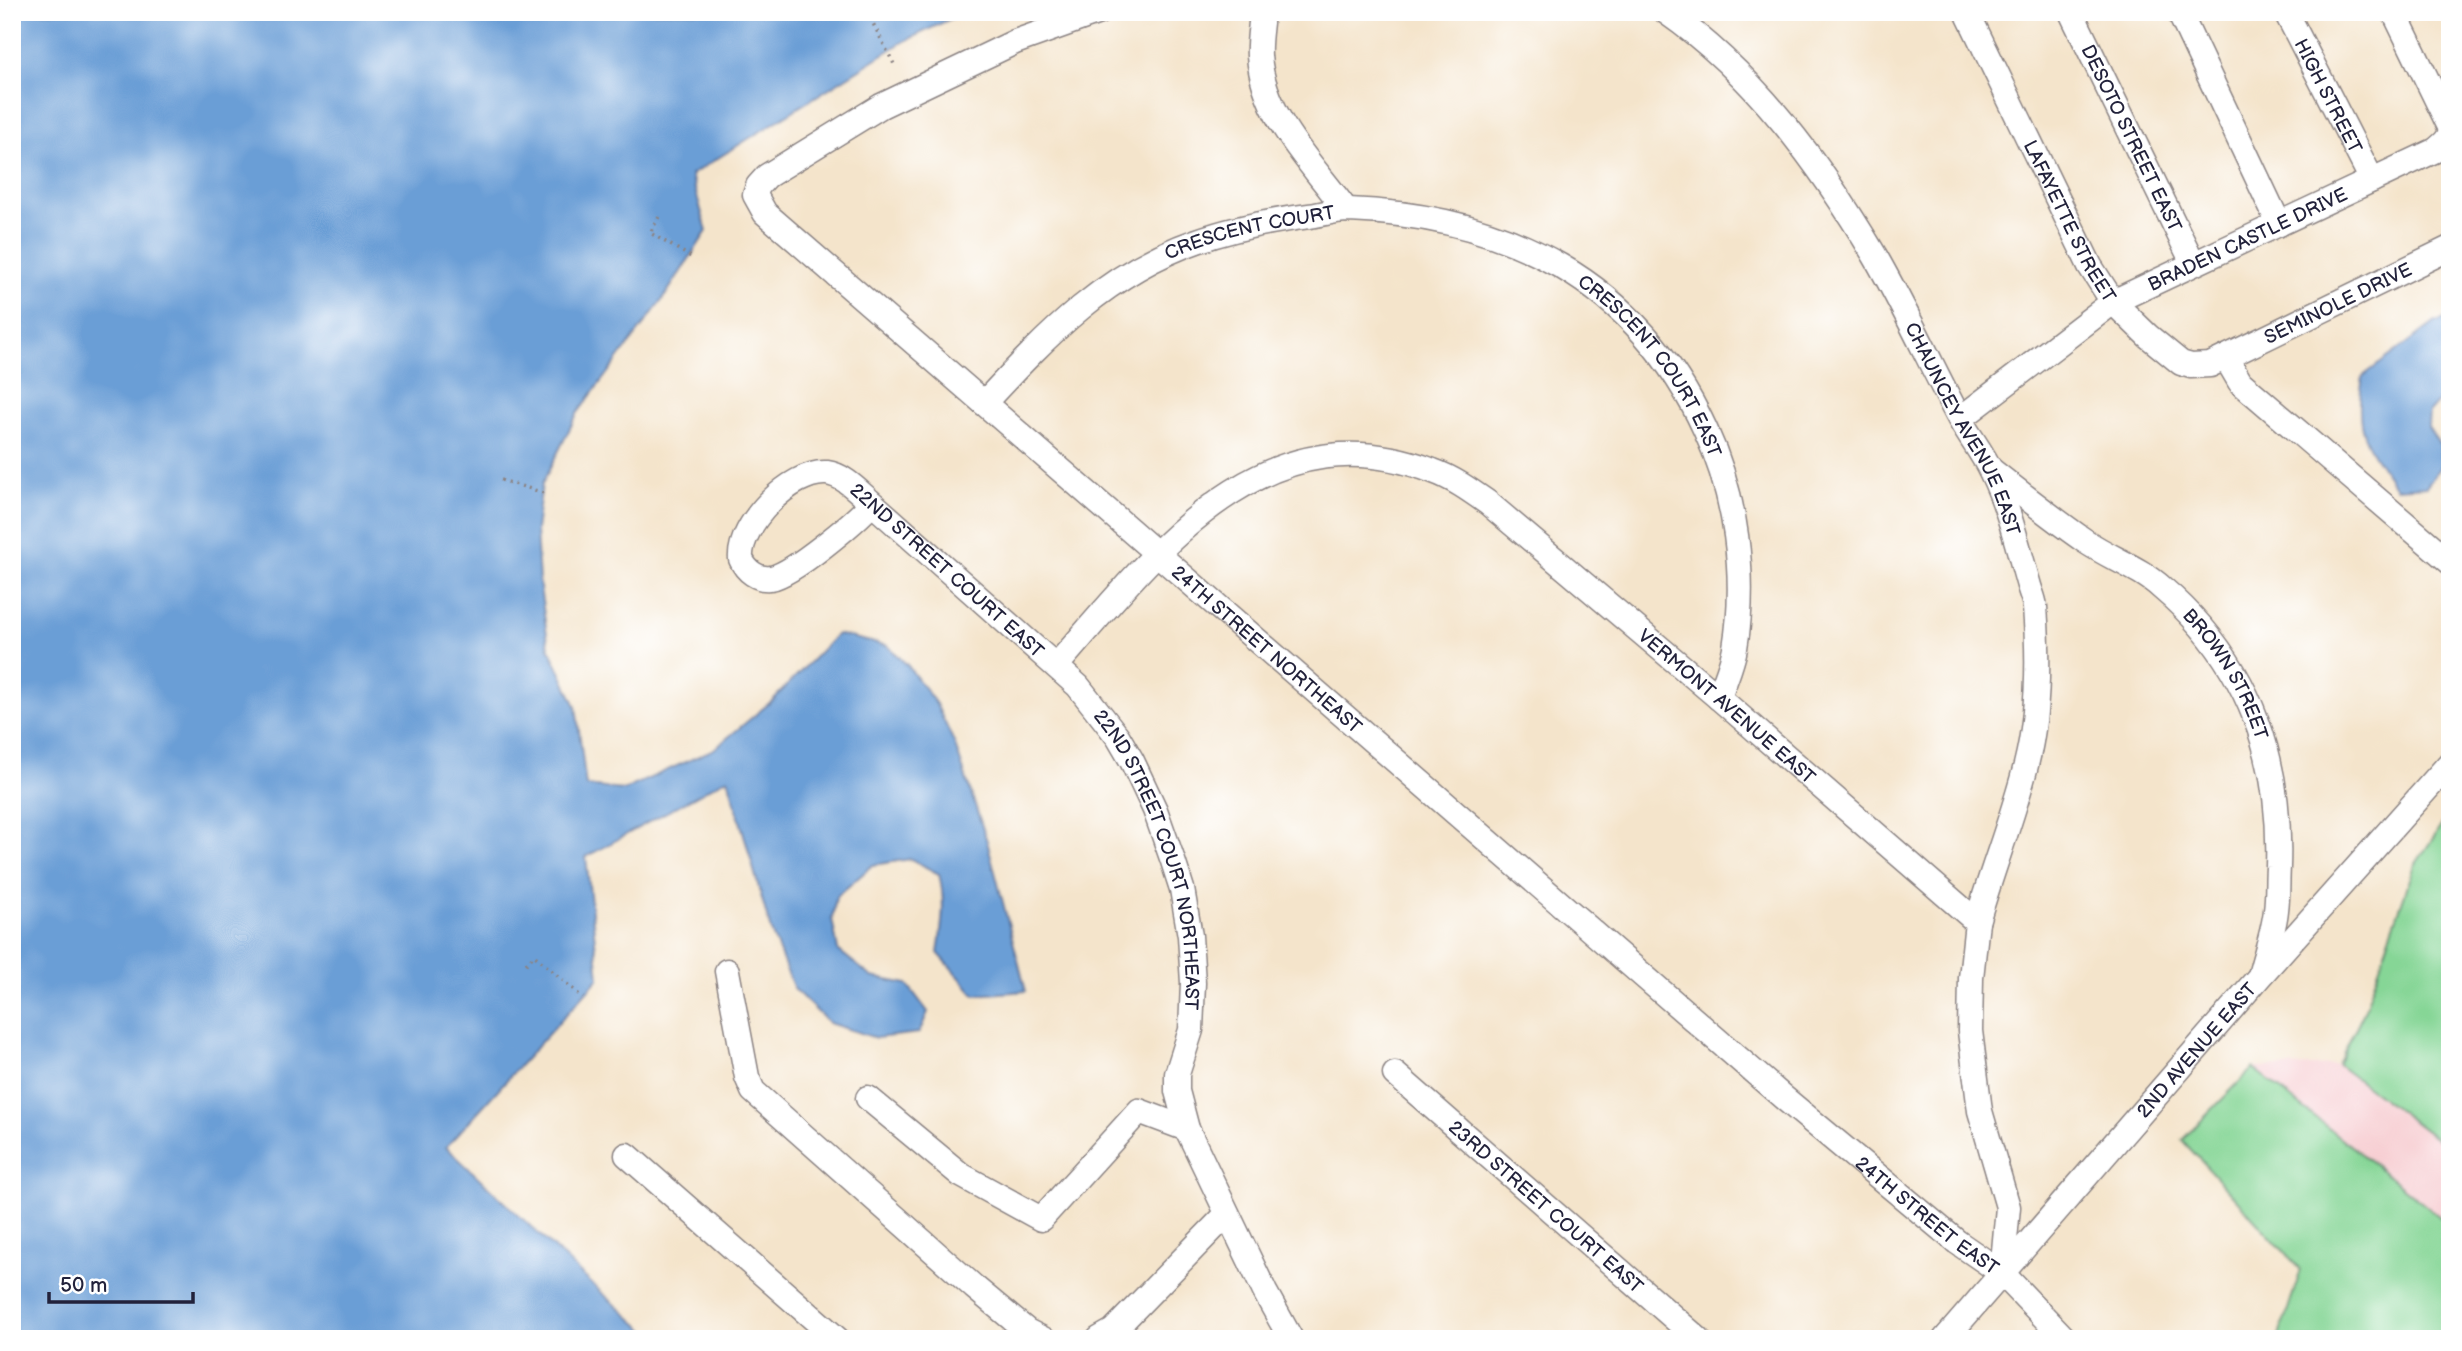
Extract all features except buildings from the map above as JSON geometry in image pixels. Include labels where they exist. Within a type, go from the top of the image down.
[{"type":"street","name":"24TH STREET NORTHEAST","points":[[1099,12],[1015,42],[881,106],[767,176],[758,186],[755,195],[765,213],[1784,1098]]},
{"type":"street","name":"CRESCENT COURT","points":[[984,403],[1059,325],[1097,294],[1138,267],[1195,242],[1235,229],[1346,210],[1291,138],[1272,108],[1264,87],[1259,56],[1262,12]]},
{"type":"street","name":"CHAUNCEY AVENUE EAST","points":[[1667,12],[1722,56],[1792,135],[1826,181],[1874,256],[1960,419],[1991,470],[2012,526],[2035,603],[2038,673],[2034,725],[2027,763],[1977,922]]},
{"type":"street","name":"LAFAYETTE STREET","points":[[1967,12],[2090,266],[2113,302],[2181,363],[2204,367],[2226,358]]},
{"type":"street","name":"DESOTO STREET EAST","points":[[2071,12],[2193,263]]},
{"type":"street","points":[[2179,12],[2279,225]]},
{"type":"street","name":"HIGH STREET","points":[[2286,12],[2372,180]]},
{"type":"street","points":[[2394,12],[2450,127]]},
{"type":"street","name":"BRADEN CASTLE DRIVE","points":[[1960,419],[2113,302],[2436,150],[2450,135]]},
{"type":"street","name":"CRESCENT COURT EAST","points":[[1346,210],[1453,223],[1531,249],[1597,289],[1651,342],[1691,398],[1727,485],[1737,556],[1737,621],[1735,650],[1719,698]]},
{"type":"street","name":"SEMINOLE DRIVE","points":[[2226,358],[2450,247]]},
{"type":"street","points":[[2226,358],[2239,382],[2450,562]]},
{"type":"street","name":"VERMONT AVENUE EAST","points":[[1057,665],[1141,569],[1189,523],[1229,492],[1261,474],[1332,456],[1370,456],[1403,461],[1456,481],[1488,503],[1719,698],[1977,922]]},
{"type":"street","name":"BROWN STREET","points":[[1991,470],[2085,541],[2161,586],[2192,615],[2237,676],[2251,702],[2269,762],[2278,830],[2276,910],[2260,976]]},
{"type":"street","name":"22ND STREET COURT EAST","points":[[872,503],[846,529],[781,575],[766,578],[753,575],[744,566],[740,550],[746,533],[766,507],[792,484],[804,478],[820,473],[835,475],[872,503],[1057,665]]},
{"type":"street","name":"22ND STREET COURT NORTHEAST","points":[[1057,665],[1100,710],[1132,761],[1155,810],[1182,889],[1190,936],[1193,983],[1191,1030],[1177,1074],[1177,1091],[1187,1129],[1265,1292],[1291,1339]]},
{"type":"street","name":"2ND AVENUE EAST","points":[[1945,1339],[2260,976],[2450,763]]},
{"type":"street","points":[[1977,922],[1971,978],[1970,1031],[1980,1111],[2008,1207],[2002,1273]]},
{"type":"street","points":[[727,971],[747,1077],[753,1091],[974,1287],[1027,1331],[1043,1339]]},
{"type":"street","name":"23RD STREET COURT EAST","points":[[1395,1074],[1698,1339]]},
{"type":"street","points":[[868,1098],[961,1175],[1041,1220],[1139,1111],[1187,1129]]},
{"type":"street","name":"24TH STREET EAST","points":[[1784,1098],[1957,1242],[2002,1273],[2065,1339]]},
{"type":"street","points":[[627,1155],[837,1339]]},
{"type":"street","points":[[1100,1339],[1113,1331],[1227,1214]]},
{"type":"path","points":[[867,12],[894,64]]},
{"type":"path","points":[[659,217],[650,233],[693,258]]},
{"type":"path","points":[[501,480],[544,493]]},
{"type":"path","points":[[526,964],[534,955],[583,998]]},
{"type":"shaded area","points":[[2338,1065],[2438,1140],[2450,1145],[2450,1225],[2253,1068]]},
{"type":"green space","points":[[2450,813],[2450,1145],[2438,1140],[2338,1065],[2364,1011],[2415,865]]},
{"type":"green space","points":[[2253,1068],[2450,1225],[2450,1339],[2278,1339],[2301,1270],[2182,1140]]},
{"type":"water","points":[[12,12],[964,12],[901,43],[691,175],[707,231],[663,299],[577,414],[542,484],[536,530],[539,581],[549,648],[576,706],[586,786],[624,790],[714,749],[773,700],[837,634],[888,646],[908,666],[936,704],[954,742],[987,841],[1026,991],[975,995],[938,953],[943,904],[939,874],[911,859],[873,865],[836,897],[832,919],[838,950],[872,977],[907,984],[928,1012],[919,1033],[876,1038],[829,1023],[794,989],[771,931],[728,778],[586,857],[599,978],[446,1147],[593,1285],[655,1339],[12,1339]]},
{"type":"water","points":[[2450,317],[2450,388],[2429,412],[2428,427],[2440,445],[2441,467],[2426,486],[2396,488],[2364,436],[2360,411],[2363,376],[2436,322]]}]
